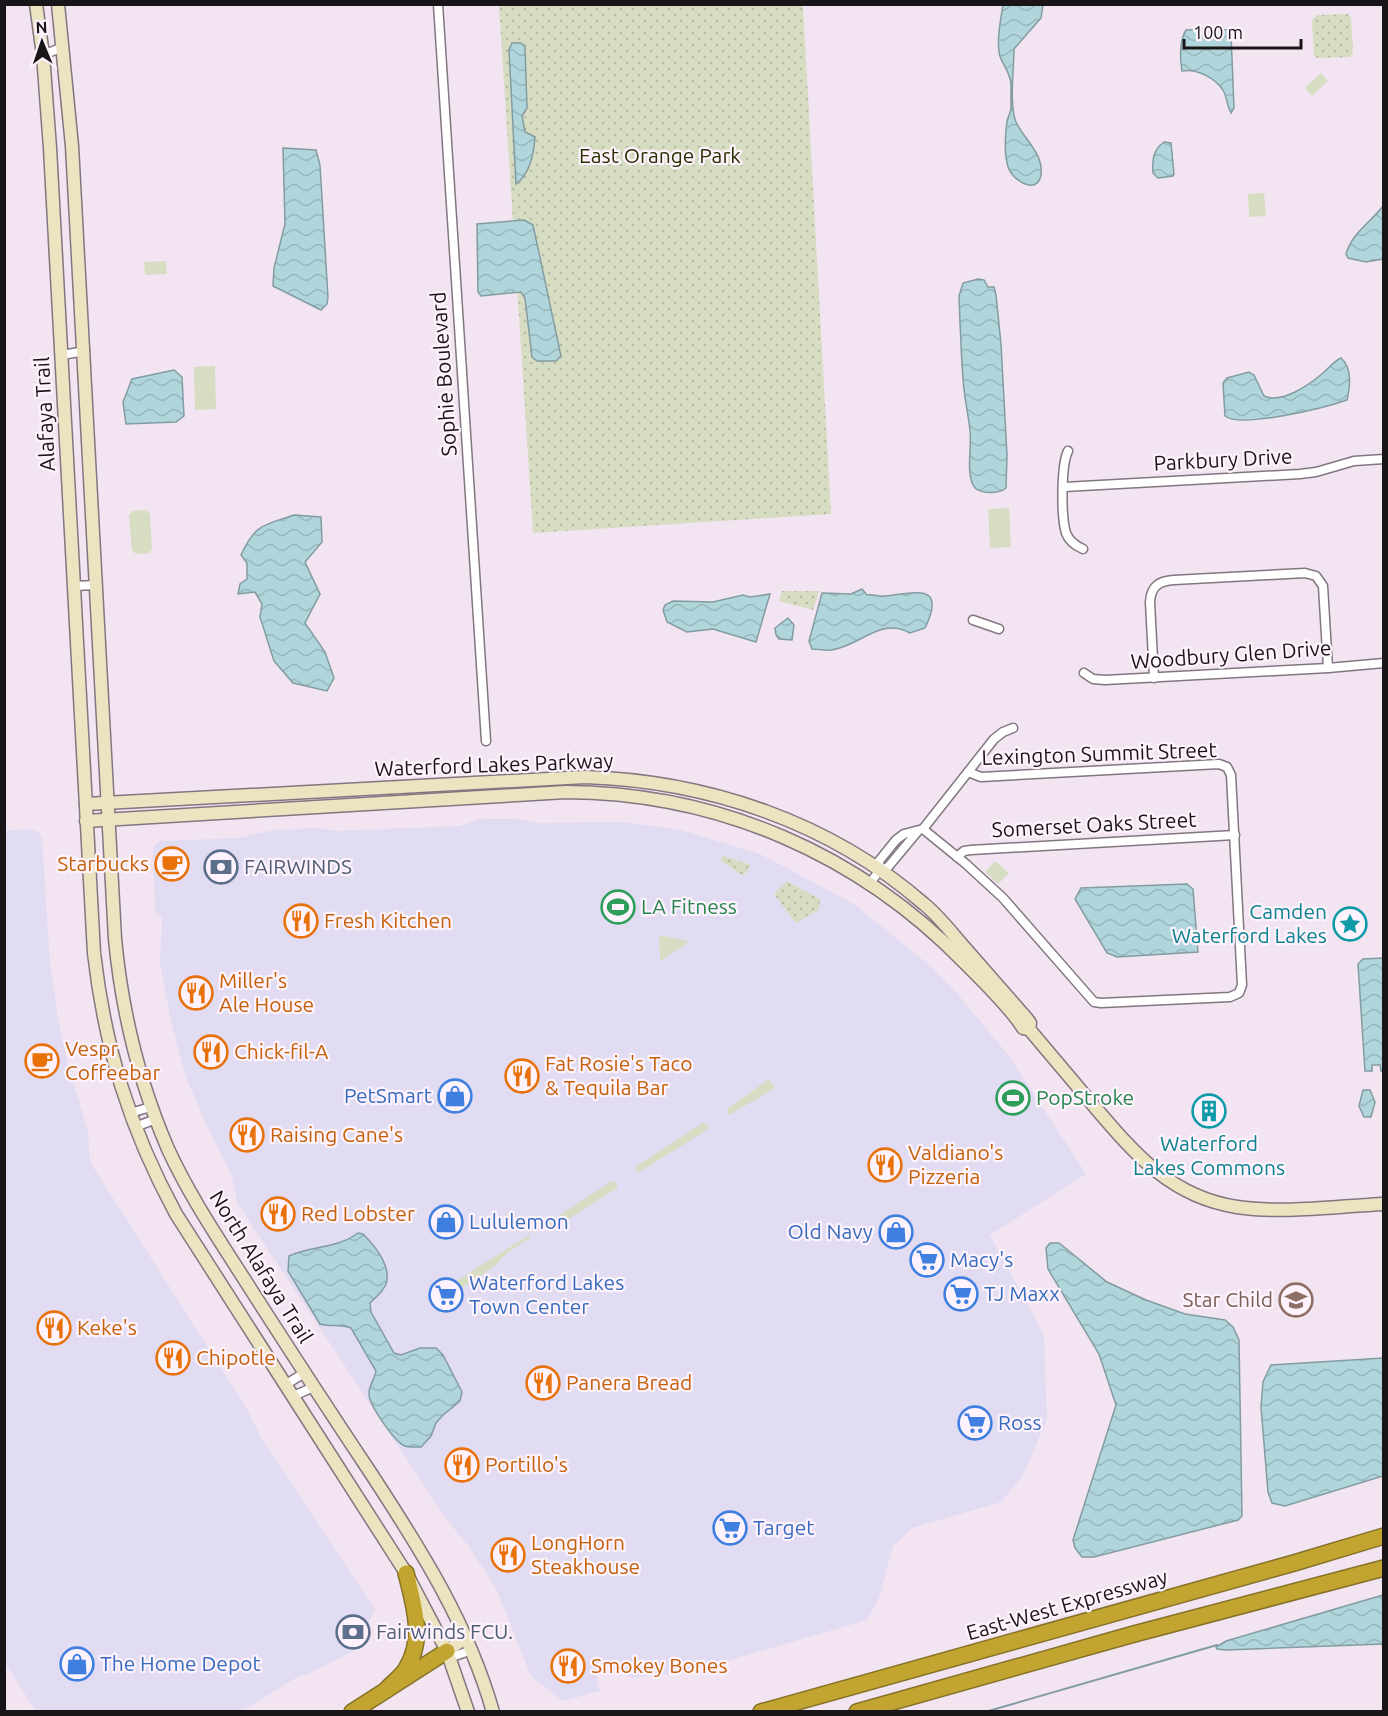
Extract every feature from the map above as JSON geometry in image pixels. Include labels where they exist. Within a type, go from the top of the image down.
[{"type":"highway","name":"East-West Expressway","points":[[761,1712],[1383,1536]]},
{"type":"highway","points":[[857,1712],[1134,1634],[1383,1568]]},
{"type":"highway","points":[[386,1690],[406,1669],[417,1634],[415,1611],[406,1573]]},
{"type":"highway","points":[[352,1712],[448,1654]]},
{"type":"main road","name":"Alafaya Trail","points":[[36,4],[43,55],[62,355],[86,821]]},
{"type":"main road","name":"Alafaya Trail","points":[[58,4],[71,133],[85,351],[108,804]]},
{"type":"main road","name":"Waterford Lakes Parkway","points":[[86,804],[585,777],[639,781],[691,790],[734,801],[787,820],[838,845],[880,870],[925,904],[941,920],[1027,1019],[1030,1023],[1029,1029]]},
{"type":"main road","points":[[254,811],[270,800],[334,797],[346,790]]},
{"type":"main road","name":"Waterford Lakes Parkway","points":[[86,821],[566,792],[624,795],[687,805],[743,820],[790,838],[822,854],[870,883],[938,937],[976,975],[1023,1028],[1029,1029],[1131,1148],[1154,1171],[1177,1187],[1211,1201],[1247,1208],[1383,1204]]},
{"type":"main road","name":"North Alafaya Trail","points":[[108,804],[115,939],[122,992],[136,1060],[168,1150],[198,1205],[422,1553],[466,1637],[493,1712]]},
{"type":"main road","name":"North Alafaya Trail","points":[[86,821],[97,979],[111,1056],[135,1127],[176,1214],[406,1573],[448,1654],[468,1712]]},
{"type":"main road","points":[[448,1654],[466,1637]]},
{"type":"street","name":"Sophie Boulevard","points":[[438,4],[486,741]]},
{"type":"street","points":[[43,55],[63,47]]},
{"type":"street","points":[[62,355],[85,351]]},
{"type":"street","points":[[1068,451],[1063,466],[1067,534],[1073,543],[1083,549]]},
{"type":"street","name":"Parkbury Drive","points":[[1064,487],[1300,474],[1316,472],[1354,461],[1383,459]]},
{"type":"street","points":[[1155,678],[1150,597],[1154,587],[1158,584],[1174,580],[1305,573],[1316,576],[1323,586],[1328,668]]},
{"type":"street","points":[[74,586],[97,585]]},
{"type":"street","points":[[973,620],[999,629]]},
{"type":"street","name":"Woodbury Glen Drive","points":[[1084,673],[1099,680],[1383,663]]},
{"type":"street","points":[[870,883],[880,870],[879,861],[896,840],[904,834],[920,830],[998,735],[1013,728]]},
{"type":"street","name":"Lexington Summit Street","points":[[920,830],[957,857],[1010,906],[1094,1002],[1230,997],[1239,993],[1242,986],[1235,835],[1229,770],[1222,765],[981,777],[968,772]]},
{"type":"street","points":[[687,805],[691,790]]},
{"type":"street","name":"Somerset Oaks Street","points":[[957,857],[964,851],[971,850],[1235,835]]},
{"type":"street","points":[[130,1113],[151,1107]]},
{"type":"street","points":[[135,1127],[156,1119]]},
{"type":"street","points":[[285,1385],[304,1373]]},
{"type":"street","points":[[293,1396],[314,1387]]},
{"type":"street","points":[[448,1654],[471,1650]]},
{"type":"shaded area","name":"Waterford Lakes Town Center","points":[[481,819],[519,819],[536,823],[624,822],[681,830],[760,854],[854,904],[929,965],[955,991],[1009,1056],[1086,1174],[990,1235],[1044,1335],[1047,1419],[1024,1474],[1001,1502],[912,1528],[893,1546],[879,1598],[867,1620],[689,1672],[630,1678],[614,1664],[595,1670],[600,1691],[563,1701],[531,1676],[496,1588],[469,1547],[444,1516],[238,1204],[231,1174],[186,1078],[171,1021],[160,963],[162,918],[155,912],[153,848],[160,841],[239,838],[274,830],[320,828],[336,831],[459,826]]},
{"type":"shaded area","points":[[31,829],[38,832],[42,838],[50,963],[58,1019],[67,1060],[88,1132],[90,1162],[247,1409],[262,1439],[375,1609],[357,1649],[308,1674],[299,1676],[242,1711],[36,1711],[5,1663],[4,831]]},
{"type":"green space","name":"East Orange Park","points":[[499,5],[803,5],[831,514],[533,533]]},
{"type":"green space","points":[[1348,14],[1351,18],[1353,53],[1350,57],[1318,58],[1314,56],[1312,20],[1317,15]]},
{"type":"green space","points":[[1321,73],[1328,81],[1312,96],[1305,88]]},
{"type":"green space","points":[[1264,193],[1266,216],[1249,217],[1248,194]]},
{"type":"green space","points":[[166,261],[167,274],[145,275],[144,262]]},
{"type":"green space","points":[[215,366],[216,409],[195,410],[194,367]]},
{"type":"green space","points":[[1009,508],[1011,547],[990,548],[988,509]]},
{"type":"green space","points":[[146,510],[150,514],[152,549],[149,553],[136,554],[132,550],[129,515],[133,511]]},
{"type":"green space","points":[[782,591],[819,591],[813,610],[779,601]]},
{"type":"green space","points":[[723,856],[749,864],[750,867],[742,875],[721,861]]},
{"type":"green space","points":[[995,861],[1009,873],[998,884],[985,872]]},
{"type":"green space","points":[[787,881],[820,899],[819,910],[796,923],[774,894]]},
{"type":"green space","points":[[659,935],[688,941],[660,961]]},
{"type":"green space","points":[[769,1079],[775,1088],[731,1114],[727,1113],[728,1108]]},
{"type":"green space","points":[[703,1123],[707,1123],[708,1129],[638,1173],[635,1168],[638,1165]]},
{"type":"green space","points":[[612,1181],[617,1183],[617,1188],[553,1229],[548,1226],[548,1223]]},
{"type":"green space","points":[[529,1235],[530,1238],[507,1253],[495,1266],[449,1296],[445,1294],[444,1289]]},
{"type":"water","points":[[1003,5],[1043,5],[1041,18],[1014,49],[1012,96],[1014,115],[1019,128],[1037,153],[1041,167],[1039,181],[1030,185],[1019,181],[1010,172],[1005,150],[1007,121],[1011,110],[1011,81],[998,47]]},
{"type":"water","points":[[1186,30],[1229,30],[1231,33],[1234,108],[1231,113],[1223,90],[1215,82],[1193,71],[1182,71],[1181,45]]},
{"type":"water","points":[[512,43],[521,43],[525,47],[527,108],[522,116],[525,132],[535,137],[528,169],[516,184],[509,50]]},
{"type":"water","points":[[1164,142],[1171,143],[1174,174],[1158,178],[1153,173],[1153,160],[1155,152]]},
{"type":"water","points":[[283,148],[316,150],[320,165],[328,297],[327,304],[321,310],[273,286],[274,268],[285,224]]},
{"type":"water","points":[[1383,206],[1383,259],[1366,262],[1348,258],[1346,254],[1352,240]]},
{"type":"water","points":[[524,220],[533,225],[561,356],[556,361],[537,361],[532,357],[525,298],[521,292],[481,296],[478,292],[477,224]]},
{"type":"water","points":[[978,279],[984,280],[988,287],[994,287],[1001,344],[1007,455],[1006,488],[994,492],[979,491],[973,485],[970,472],[970,437],[961,348],[959,296],[963,283]]},
{"type":"water","points":[[1341,358],[1349,372],[1347,400],[1304,412],[1265,418],[1248,420],[1225,416],[1223,383],[1227,378],[1249,372],[1254,375],[1264,396],[1279,397],[1303,388]]},
{"type":"water","points":[[174,370],[182,377],[184,416],[176,422],[126,424],[123,402],[132,379]]},
{"type":"water","points":[[294,515],[321,517],[322,542],[305,562],[320,594],[305,623],[325,652],[334,678],[327,691],[293,683],[274,661],[260,617],[262,604],[255,592],[238,594],[240,584],[247,579],[247,563],[241,555],[251,537],[262,527]]},
{"type":"water","points":[[862,589],[867,595],[917,593],[930,597],[931,613],[925,628],[910,633],[889,628],[841,648],[812,649],[809,641],[822,593],[851,594]]},
{"type":"water","points":[[770,594],[756,642],[713,629],[687,632],[667,622],[663,610],[665,605],[673,601],[713,602],[743,595],[750,597]]},
{"type":"water","points":[[788,618],[794,625],[792,640],[779,639],[775,628]]},
{"type":"water","points":[[1187,884],[1193,889],[1198,952],[1117,957],[1107,953],[1075,899],[1081,888]]},
{"type":"water","points":[[1383,958],[1383,1071],[1380,1065],[1372,1065],[1372,1071],[1365,1071],[1358,964],[1363,959]]},
{"type":"water","points":[[1363,1090],[1370,1090],[1375,1102],[1371,1117],[1364,1117],[1359,1106]]},
{"type":"water","points":[[358,1233],[363,1234],[372,1243],[386,1267],[385,1287],[370,1303],[371,1312],[394,1353],[401,1355],[420,1348],[436,1348],[443,1355],[462,1392],[460,1401],[436,1423],[431,1436],[421,1447],[403,1445],[393,1436],[372,1405],[369,1393],[376,1371],[351,1328],[320,1324],[288,1271],[289,1256],[342,1242]]},
{"type":"water","points":[[1050,1243],[1059,1243],[1107,1282],[1146,1300],[1185,1314],[1225,1320],[1233,1327],[1239,1340],[1242,1516],[1238,1520],[1094,1557],[1082,1557],[1075,1548],[1073,1540],[1116,1405],[1099,1354],[1048,1269],[1046,1248]]},
{"type":"water","points":[[1383,1358],[1383,1476],[1285,1506],[1272,1503],[1268,1492],[1261,1407],[1263,1382],[1271,1365]]},
{"type":"water","points":[[1383,1595],[1383,1644],[1226,1650],[1216,1647],[1226,1641]]},
{"type":"waterway","points":[[985,1712],[1217,1645]]},
{"type":"place","name":"Starbucks","points":[[172,864]]},
{"type":"place","name":"FAIRWINDS","points":[[221,867]]},
{"type":"place","name":"LA Fitness","points":[[618,907]]},
{"type":"place","name":"Fresh Kitchen","points":[[301,921]]},
{"type":"place","name":"Camden Waterford Lakes","points":[[1350,924]]},
{"type":"place","name":"Miller's Ale House","points":[[196,993]]},
{"type":"place","name":"Chick-fil-A","points":[[211,1052]]},
{"type":"place","name":"Vespr Coffeebar","points":[[42,1061]]},
{"type":"place","name":"Fat Rosie's Taco & Tequila Bar","points":[[522,1076]]},
{"type":"place","name":"PetSmart","points":[[455,1096]]},
{"type":"place","name":"PopStroke","points":[[1013,1098]]},
{"type":"place","name":"Waterford Lakes Commons","points":[[1209,1111]]},
{"type":"place","name":"Raising Cane's","points":[[247,1135]]},
{"type":"place","name":"Valdiano's Pizzeria","points":[[885,1165]]},
{"type":"place","name":"Red Lobster","points":[[278,1214]]},
{"type":"place","name":"Lululemon","points":[[446,1222]]},
{"type":"place","name":"Old Navy","points":[[896,1232]]},
{"type":"place","name":"Macy's","points":[[927,1260]]},
{"type":"place","name":"TJ Maxx","points":[[961,1294]]},
{"type":"place","name":"Waterford Lakes Town Center","points":[[446,1295]]},
{"type":"place","name":"Star Child","points":[[1296,1300]]},
{"type":"place","name":"Keke's","points":[[54,1328]]},
{"type":"place","name":"Chipotle","points":[[173,1358]]},
{"type":"place","name":"Panera Bread","points":[[543,1383]]},
{"type":"place","name":"Ross","points":[[975,1423]]},
{"type":"place","name":"Portillo's","points":[[462,1465]]},
{"type":"place","name":"Target","points":[[730,1528]]},
{"type":"place","name":"LongHorn Steakhouse","points":[[508,1555]]},
{"type":"place","name":"Fairwinds FCU.","points":[[353,1632]]},
{"type":"place","name":"The Home Depot","points":[[77,1664]]},
{"type":"place","name":"Smokey Bones","points":[[568,1666]]}]
